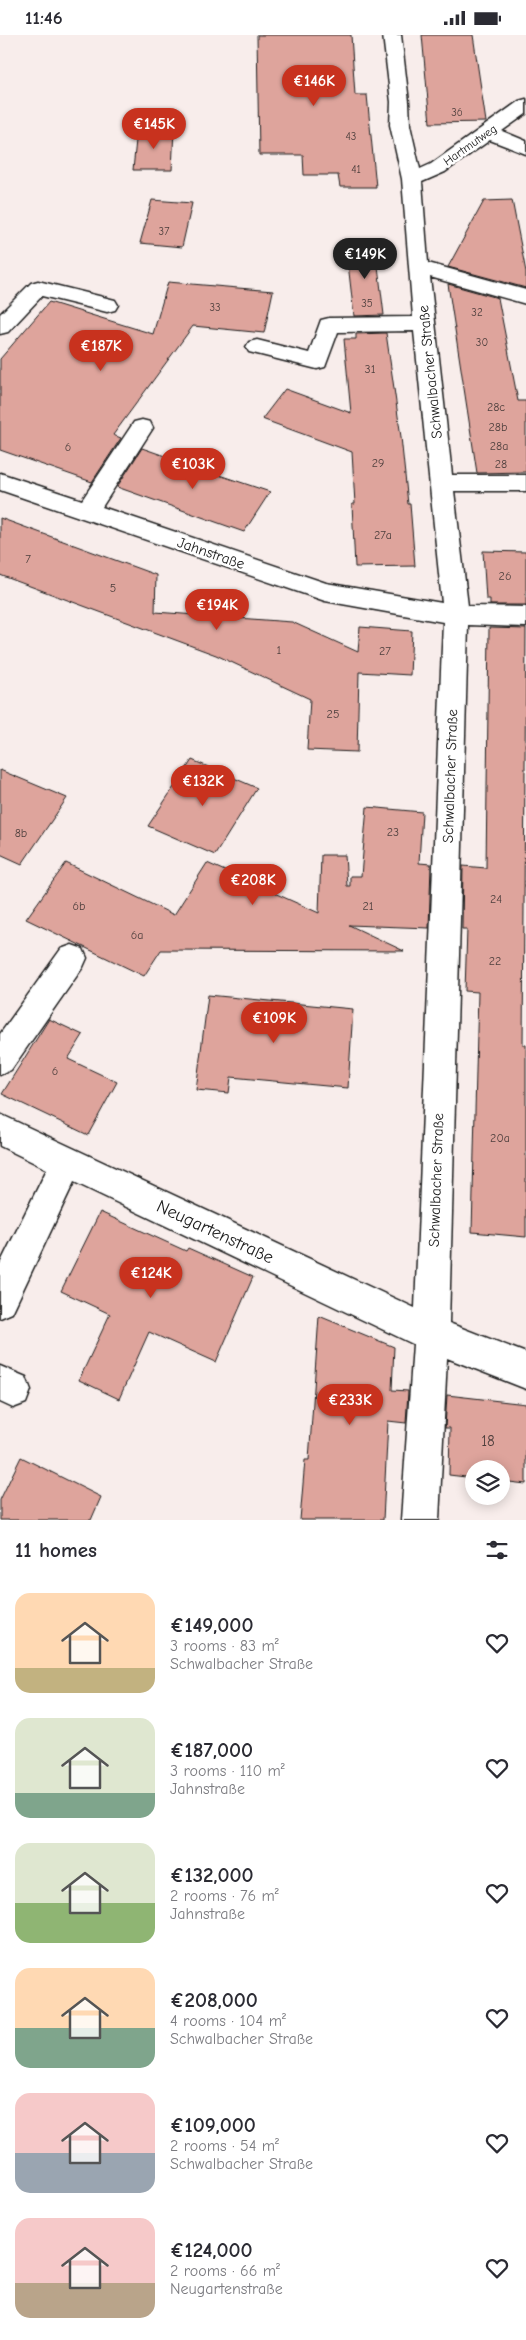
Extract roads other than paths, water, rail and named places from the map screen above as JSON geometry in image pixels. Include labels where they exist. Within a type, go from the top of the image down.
[{"type":"street","name":"Schwalbacher Straße","points":[[392,35],[400,103],[400,125],[412,179],[418,267],[456,615],[430,1334],[420,1520]]},
{"type":"street","name":"Hartmutweg","points":[[412,179],[438,168],[526,105]]},
{"type":"street","points":[[488,132],[526,148]]},
{"type":"street","points":[[418,267],[526,297]]},
{"type":"street","points":[[0,327],[38,288],[107,305]]},
{"type":"street","points":[[257,347],[317,362],[329,325],[424,324]]},
{"type":"street","points":[[88,511],[142,428]]},
{"type":"street","name":"Jahnstraße","points":[[0,481],[325,592],[456,615],[526,617]]},
{"type":"street","points":[[442,483],[526,483]]},
{"type":"street","points":[[0,1060],[72,958]]},
{"type":"street","name":"Neugartenstraße","points":[[0,1130],[430,1334],[526,1371]]},
{"type":"street","points":[[0,1301],[67,1162]]}]
